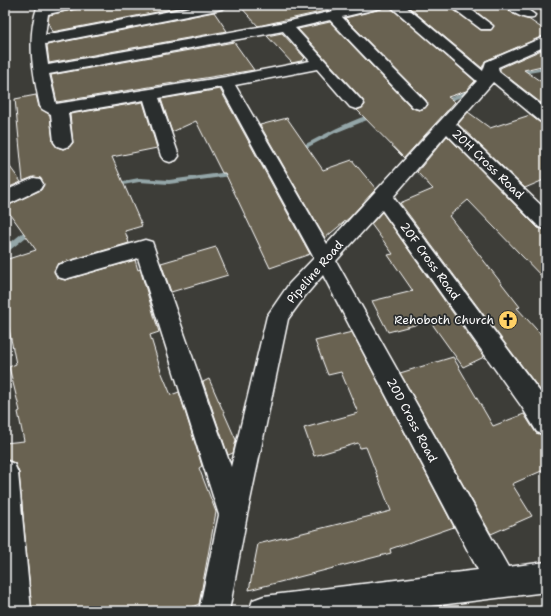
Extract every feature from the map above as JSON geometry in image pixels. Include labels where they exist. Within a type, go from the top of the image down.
[{"type":"street","points":[[71,5],[43,8],[39,41],[41,71],[48,106],[54,110],[226,82],[320,64]]},
{"type":"street","points":[[39,41],[222,5]]},
{"type":"street","points":[[41,71],[286,26],[376,5]]},
{"type":"street","points":[[396,5],[489,77],[546,117]]},
{"type":"street","points":[[456,5],[486,26]]},
{"type":"street","points":[[512,5],[528,15]]},
{"type":"street","points":[[333,15],[419,104]]},
{"type":"street","points":[[286,26],[356,104]]},
{"type":"street","name":"Pipeline Road","points":[[214,611],[233,515],[278,316],[297,290],[383,197],[489,77],[492,65],[521,54],[546,40]]},
{"type":"street","name":"20D Cross Road","points":[[226,82],[273,164],[500,582]]},
{"type":"street","points":[[150,94],[170,156]]},
{"type":"street","points":[[59,109],[63,142]]},
{"type":"street","name":"20H Cross Road","points":[[446,124],[546,222]]},
{"type":"street","points":[[5,199],[34,184]]},
{"type":"street","name":"20F Cross Road","points":[[383,197],[531,399],[546,423]]},
{"type":"street","points":[[65,271],[145,248],[233,515]]},
{"type":"street","points":[[5,473],[16,611]]},
{"type":"street","points":[[264,611],[376,604],[500,582],[546,577]]},
{"type":"building","points":[[79,5],[194,5],[52,32],[48,22],[49,15],[76,9]]},
{"type":"building","points":[[239,5],[352,5],[258,26]]},
{"type":"building","points":[[384,5],[388,5],[475,81],[466,91],[448,97],[455,102],[404,158],[357,110],[365,105],[363,100],[298,29],[330,22],[412,108],[419,110],[425,108],[428,105],[426,100],[345,18],[381,9]]},
{"type":"building","points":[[406,5],[448,5],[481,30],[491,30],[494,26],[468,5],[504,5],[513,14],[530,20],[546,31],[546,35],[485,61],[482,68]]},
{"type":"building","points":[[214,12],[227,31],[49,63],[47,45]]},
{"type":"building","points":[[282,33],[305,58],[301,61],[292,63],[267,36]]},
{"type":"building","points":[[234,42],[254,70],[57,102],[51,75]]},
{"type":"building","points":[[546,48],[546,65],[524,70],[546,85],[546,107],[500,71],[500,68]]},
{"type":"building","points":[[220,89],[310,254],[270,268],[225,173],[222,173],[196,121],[172,132],[161,99]]},
{"type":"building","points":[[36,95],[39,107],[50,115],[53,142],[57,147],[63,149],[69,147],[73,143],[70,114],[143,102],[157,148],[112,157],[142,226],[125,231],[129,243],[58,264],[54,272],[58,278],[65,280],[135,260],[138,270],[140,269],[159,332],[150,335],[161,371],[171,395],[179,392],[202,466],[199,468],[216,512],[199,604],[183,611],[32,611],[19,473],[15,463],[5,459],[5,443],[24,441],[18,412],[20,411],[9,367],[16,364],[5,309],[5,260],[36,250],[5,207],[41,190],[44,185],[40,178],[33,177],[23,181],[15,99]]},
{"type":"building","points":[[468,112],[490,128],[530,115],[539,122],[546,123],[546,179],[525,188],[458,124]]},
{"type":"building","points":[[287,118],[323,170],[352,160],[376,189],[349,218],[325,238],[260,125]]},
{"type":"building","points":[[447,136],[538,228],[546,230],[546,281],[468,200],[449,216],[520,307],[517,308],[546,340],[546,398],[400,203],[433,189],[417,172]]},
{"type":"building","points":[[5,160],[21,182],[5,189]]},
{"type":"building","points":[[382,212],[484,357],[463,367],[430,321],[388,332],[372,301],[413,291],[388,255],[393,254],[371,224]]},
{"type":"building","points":[[216,247],[228,275],[171,292],[161,263]]},
{"type":"building","points":[[352,332],[454,527],[390,549],[391,553],[249,590],[258,544],[391,511],[366,447],[360,448],[358,443],[314,456],[304,428],[358,413],[341,372],[328,375],[315,341]]},
{"type":"building","points":[[453,357],[493,426],[524,414],[536,433],[546,436],[546,469],[512,484],[532,516],[491,534],[400,373]]},
{"type":"building","points":[[209,379],[236,440],[233,453],[228,455],[203,382]]},
{"type":"waterway","points":[[495,81],[510,75],[546,68]]},
{"type":"waterway","points":[[400,109],[445,102],[476,89]]},
{"type":"waterway","points":[[253,169],[268,165],[333,132],[375,115]]},
{"type":"waterway","points":[[113,185],[139,180],[169,182],[236,173]]},
{"type":"waterway","points":[[5,251],[32,228]]},
{"type":"place","name":"Rehoboth Church","points":[[508,320]]}]
